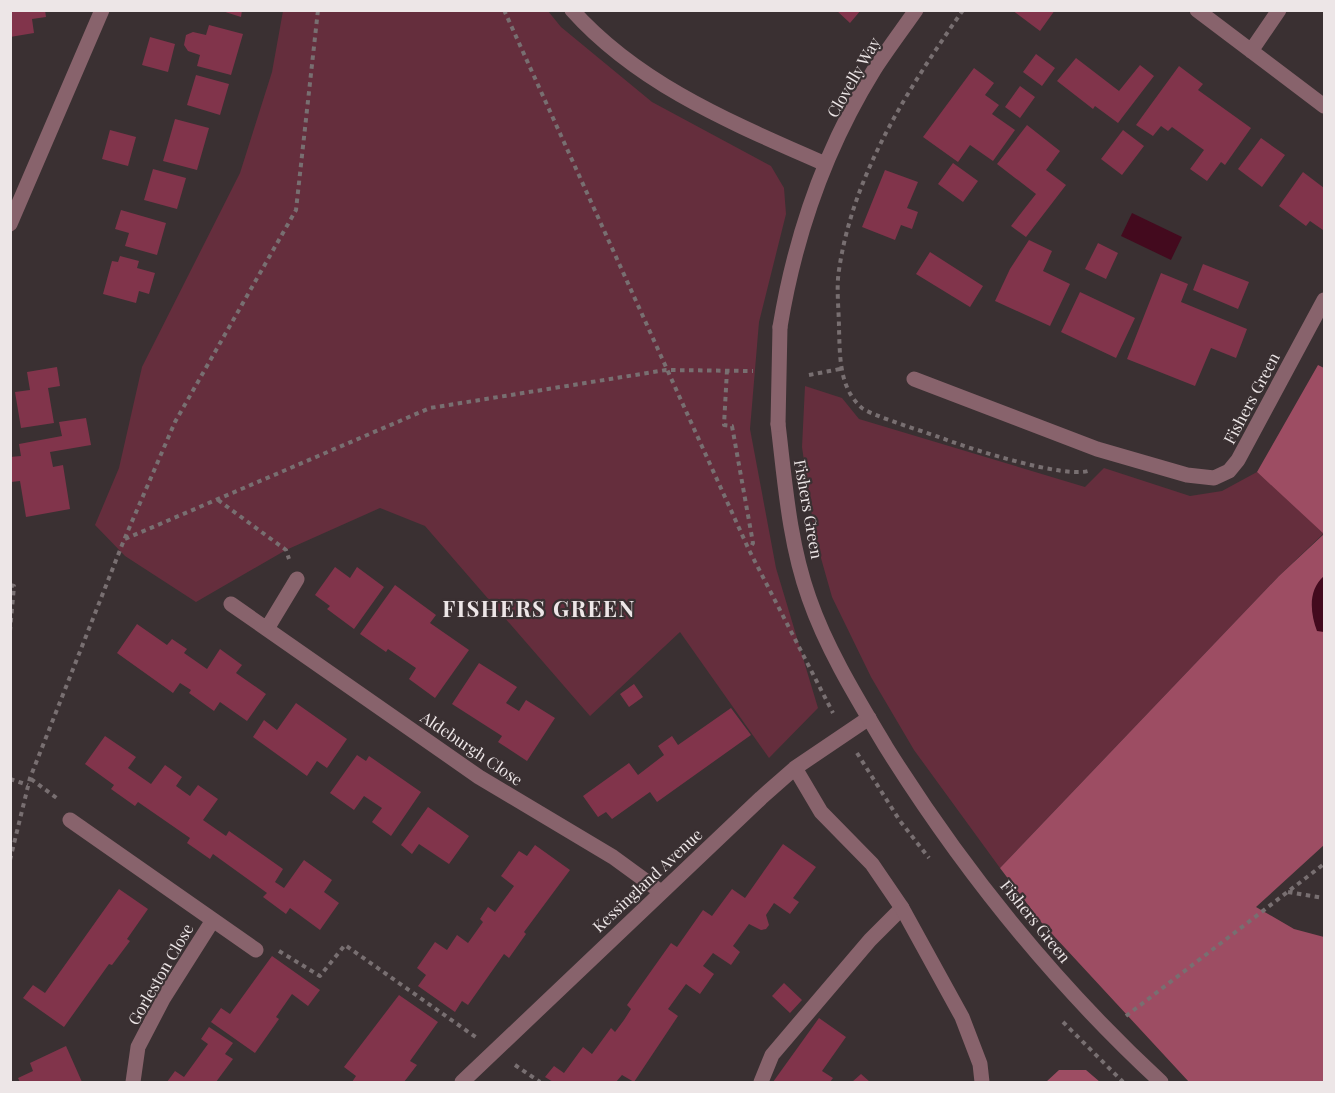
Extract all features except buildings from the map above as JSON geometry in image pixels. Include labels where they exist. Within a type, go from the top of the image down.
[{"type":"street","points":[[10,224],[102,10]]},
{"type":"street","points":[[572,10],[635,66],[696,106],[825,164]]},
{"type":"street","name":"Clovelly Way","points":[[825,164],[873,71],[916,10]]},
{"type":"street","points":[[1197,10],[1324,106]]},
{"type":"street","points":[[1251,51],[1279,10]]},
{"type":"street","name":"Fishers Green","points":[[825,164],[804,221],[788,280],[780,327],[778,424],[791,533],[809,598],[837,661],[868,718],[922,803],[963,860],[1043,960],[1107,1032],[1161,1083]]},
{"type":"street","name":"Fishers Green","points":[[914,379],[1096,448],[1187,475],[1214,478],[1229,471],[1238,460],[1324,300]]},
{"type":"street","points":[[267,627],[297,579]]},
{"type":"street","name":"Aldeburgh Close","points":[[231,604],[479,777],[613,857],[661,892]]},
{"type":"street","name":"Kessingland Avenue","points":[[462,1083],[661,892],[795,768],[868,718]]},
{"type":"street","points":[[795,768],[821,812],[872,864],[902,908],[962,1017],[980,1064],[982,1083]]},
{"type":"street","name":"Gorleston Close","points":[[70,820],[256,950]]},
{"type":"street","points":[[761,1083],[772,1055],[870,940],[902,908]]},
{"type":"street","name":"Gorleston Close","points":[[133,1083],[138,1047],[163,999],[213,920]]},
{"type":"path","points":[[10,860],[30,778],[124,540],[175,422],[296,210],[318,10]]},
{"type":"path","points":[[504,10],[666,370]]},
{"type":"path","points":[[963,10],[933,53],[876,153],[851,208],[838,272],[840,369],[847,387],[863,409],[953,442],[1033,464]]},
{"type":"path","points":[[809,375],[840,369]]},
{"type":"path","points":[[124,540],[430,408],[666,370],[753,371]]},
{"type":"path","points":[[726,370],[724,425],[732,426],[753,543],[749,550]]},
{"type":"path","points":[[217,500],[286,550],[297,579]]},
{"type":"path","points":[[10,585],[14,586],[10,631]]},
{"type":"path","points":[[30,778],[48,792]]},
{"type":"path","points":[[10,779],[28,785]]},
{"type":"path","points":[[1107,1032],[1324,864]]},
{"type":"path","points":[[1288,892],[1324,898]]},
{"type":"path","points":[[256,950],[270,946],[320,976],[345,945],[540,1083]]},
{"type":"shaded area","points":[[283,11],[548,11],[561,27],[652,102],[771,166],[784,188],[786,214],[759,322],[750,429],[776,568],[818,708],[769,758],[680,632],[590,716],[425,526],[380,508],[286,550],[196,602],[125,556],[95,525],[119,468],[142,367],[240,173],[272,72]]},
{"type":"shaded area","points":[[1132,213],[1182,237],[1171,260],[1121,236]]},
{"type":"shaded area","points":[[1318,365],[1324,368],[1324,534],[1257,472]]},
{"type":"shaded area","points":[[805,386],[842,398],[859,419],[1085,487],[1104,468],[1190,496],[1222,491],[1257,472],[1324,533],[1279,576],[1000,868],[914,750],[871,677],[832,597],[815,537],[802,447]]},
{"type":"shaded area","points":[[1324,534],[1324,845],[1256,907],[1294,929],[1324,937],[1324,1082],[1189,1082],[1041,922],[1000,868],[1279,576]]},
{"type":"shaded area","points":[[1324,576],[1324,632],[1317,631],[1312,602],[1315,588]]},
{"type":"shaded area","points":[[1059,1070],[1086,1070],[1100,1082],[1046,1082]]},
{"type":"district","name":"FISHERS GREEN","points":[[539,608]]}]
